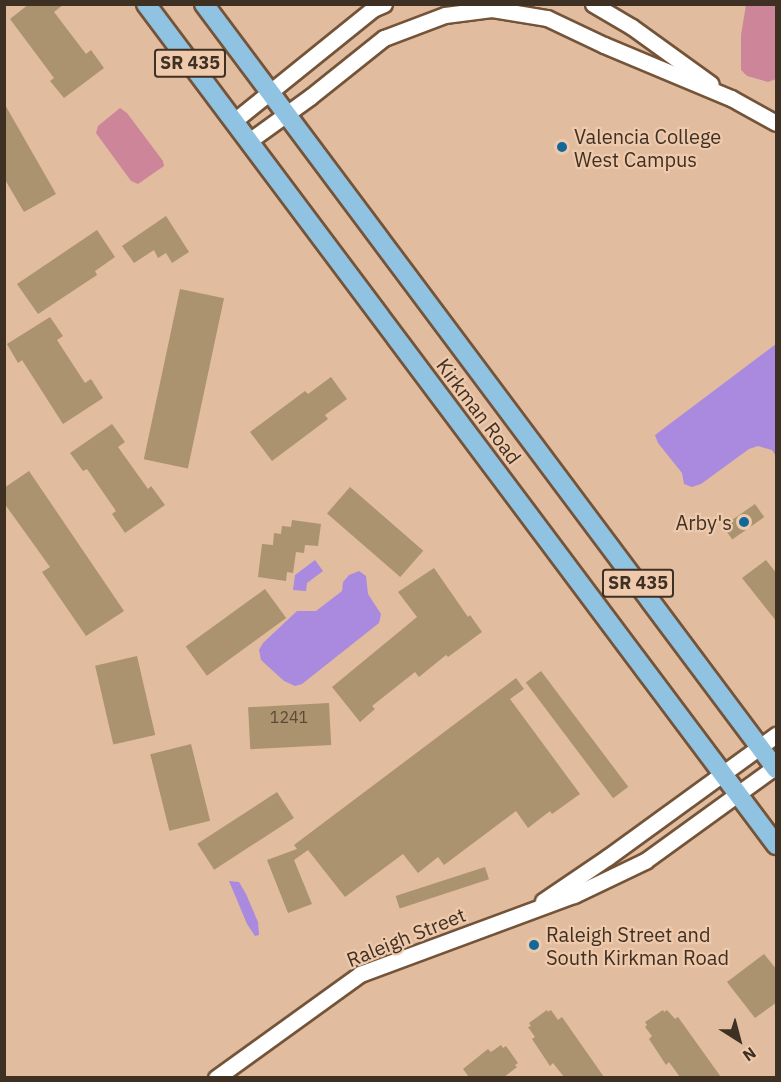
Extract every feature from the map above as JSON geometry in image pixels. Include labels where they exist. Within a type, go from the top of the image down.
[{"type":"main road","name":"Kirkman Road","points":[[146,4],[777,845]]},
{"type":"main road","name":"Kirkman Road","points":[[204,4],[776,767]]},
{"type":"street","points":[[234,121],[373,9],[384,4]]},
{"type":"street","points":[[593,4],[632,27],[731,98]]},
{"type":"street","points":[[249,141],[384,38],[445,15],[492,9],[547,18],[604,45],[731,98],[777,123]]},
{"type":"street","name":"Raleigh Street","points":[[531,909],[608,857],[777,735]]},
{"type":"street","name":"Raleigh Street","points":[[216,1077],[360,974],[574,895],[645,861],[776,767]]},
{"type":"shaded area","points":[[746,5],[776,5],[776,79],[768,82],[747,76],[741,70],[741,35]]},
{"type":"shaded area","points":[[120,108],[127,113],[163,161],[164,166],[138,184],[131,181],[96,133],[98,126]]},
{"type":"shaded area","points":[[776,344],[776,456],[772,450],[758,446],[749,449],[701,484],[692,487],[684,484],[682,473],[658,443],[655,435]]},
{"type":"shaded area","points":[[315,560],[323,571],[307,583],[306,591],[293,590],[295,575]]},
{"type":"shaded area","points":[[359,571],[366,576],[368,594],[381,614],[379,623],[302,684],[295,686],[284,681],[261,660],[259,650],[263,643],[297,611],[316,611],[342,591],[343,582],[349,575]]},
{"type":"shaded area","points":[[229,881],[239,882],[246,894],[258,922],[259,935],[255,936],[247,924]]},
{"type":"building","points":[[29,4],[64,4],[54,12],[86,54],[91,50],[104,68],[64,98],[50,81],[54,78],[10,19]]},
{"type":"building","points":[[4,103],[56,194],[24,212],[4,178]]},
{"type":"building","points":[[166,216],[189,252],[172,263],[166,253],[158,258],[154,250],[134,263],[122,246]]},
{"type":"building","points":[[97,230],[115,257],[95,271],[97,275],[38,314],[17,284]]},
{"type":"building","points":[[180,289],[224,298],[188,469],[144,459]]},
{"type":"building","points":[[50,317],[63,336],[57,340],[85,383],[91,379],[103,398],[63,424],[22,360],[18,363],[7,344]]},
{"type":"building","points":[[331,377],[347,399],[325,415],[328,419],[272,461],[250,432],[305,391],[308,394]]},
{"type":"building","points":[[112,424],[125,442],[118,447],[148,489],[151,486],[165,505],[125,533],[112,514],[116,511],[87,469],[83,471],[70,453]]},
{"type":"building","points":[[29,471],[124,611],[86,636],[42,572],[50,567],[4,503],[4,488]]},
{"type":"building","points":[[350,487],[423,551],[400,577],[327,513]]},
{"type":"building","name":"Arby's","points":[[755,504],[764,517],[732,539],[723,526]]},
{"type":"building","points":[[292,520],[321,524],[318,546],[305,545],[304,553],[296,552],[293,573],[287,572],[286,581],[258,577],[262,544],[273,545],[274,533],[281,534],[282,526],[291,527]]},
{"type":"building","points":[[766,560],[777,574],[777,622],[742,578]]},
{"type":"building","points":[[434,568],[468,617],[470,615],[482,632],[448,657],[446,655],[419,677],[415,672],[372,706],[375,709],[360,722],[332,687],[417,617],[398,592]]},
{"type":"building","points":[[265,589],[286,618],[207,676],[186,647]]},
{"type":"building","points":[[137,656],[155,735],[113,745],[95,666]]},
{"type":"building","points":[[541,671],[628,787],[613,798],[526,682]]},
{"type":"building","points":[[516,678],[524,689],[510,699],[580,794],[552,814],[550,811],[528,828],[516,811],[444,865],[438,857],[418,873],[403,854],[345,897],[308,850],[294,860],[312,904],[288,913],[267,860],[297,849],[294,845]]},
{"type":"building","points":[[329,703],[331,745],[250,749],[248,707]]},
{"type":"building","points":[[191,744],[210,821],[169,831],[150,754]]},
{"type":"building","points":[[277,792],[294,818],[214,870],[197,844]]},
{"type":"building","points":[[485,867],[489,879],[400,908],[396,896]]},
{"type":"building","points":[[764,954],[777,970],[777,1002],[755,1018],[727,982]]},
{"type":"building","points":[[547,1010],[548,1012],[551,1010],[558,1020],[562,1017],[604,1077],[564,1077],[553,1063],[550,1066],[532,1039],[535,1037],[528,1027],[531,1026],[529,1023]]},
{"type":"building","points":[[663,1010],[664,1012],[667,1010],[675,1019],[678,1017],[721,1077],[680,1077],[669,1062],[666,1065],[649,1039],[652,1036],[645,1027],[647,1025],[645,1022]]},
{"type":"building","points":[[501,1045],[503,1048],[506,1046],[518,1063],[515,1065],[517,1067],[504,1077],[469,1077],[463,1069],[488,1049],[491,1052]]},
{"type":"place","name":"Valencia College West Campus","points":[[562,147]]},
{"type":"place","name":"Arby's","points":[[744,522]]},
{"type":"place","name":"Raleigh Street and South Kirkman Road","points":[[534,945]]}]
